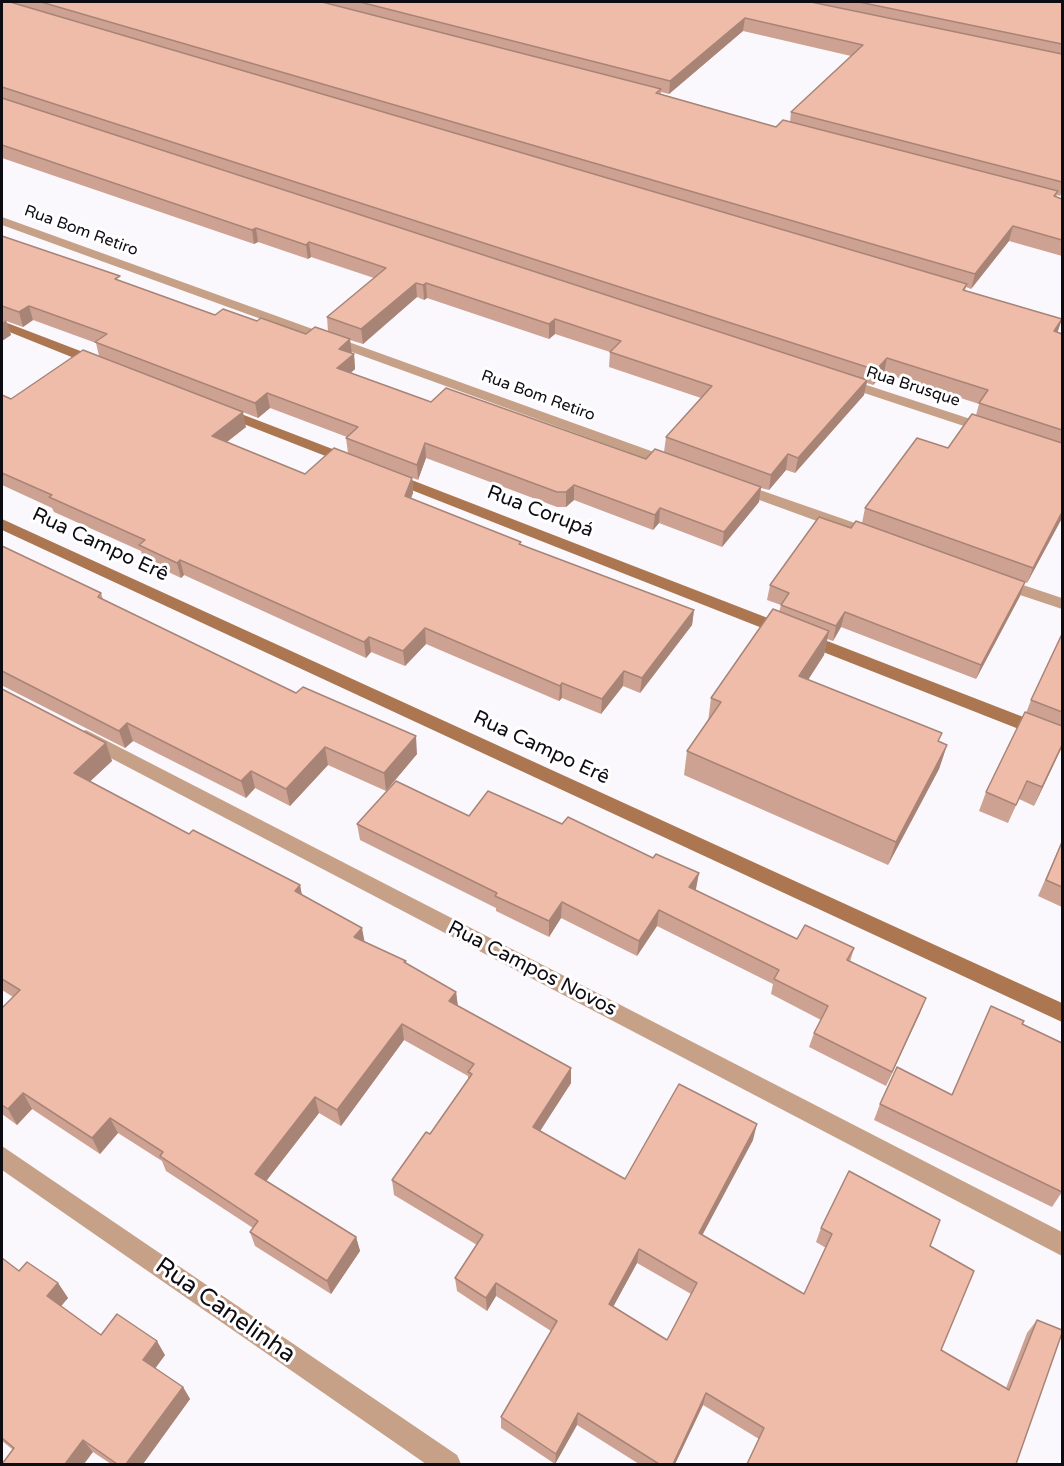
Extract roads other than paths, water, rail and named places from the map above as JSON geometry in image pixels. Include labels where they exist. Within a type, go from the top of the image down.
[{"type":"street","name":"Rua Bom Retiro","points":[[2,221],[680,466]]},
{"type":"street","points":[[2,325],[111,368]]},
{"type":"street","name":"Rua Brusque","points":[[823,375],[1006,435]]},
{"type":"street","name":"Rua Corupá","points":[[209,406],[1062,739]]},
{"type":"street","points":[[725,482],[882,539]]},
{"type":"street","name":"Rua Campo Erê","points":[[2,524],[1062,1013]]},
{"type":"street","points":[[984,576],[1062,604]]},
{"type":"street","name":"Rua Campos Novos","points":[[65,727],[1062,1244]]},
{"type":"street","name":"Rua Canelinha","points":[[2,1157],[448,1464]]}]
